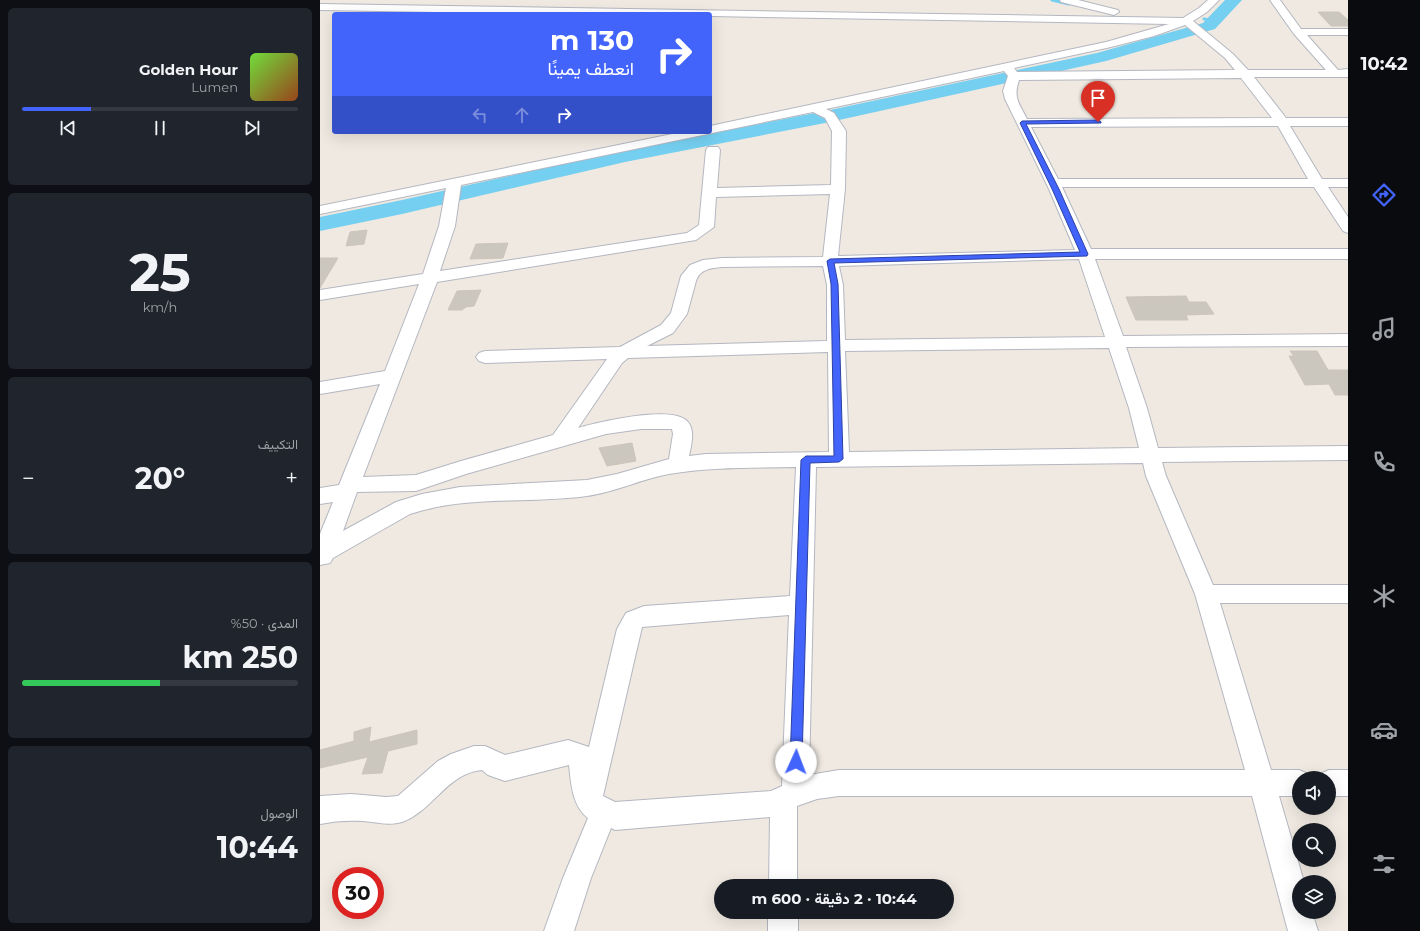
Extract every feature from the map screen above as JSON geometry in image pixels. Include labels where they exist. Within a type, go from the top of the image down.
[{"type":"street","points":[[1065,0],[1137,19]]},
{"type":"street","points":[[712,130],[815,108],[1010,71],[1161,30],[1186,21],[1201,13],[1214,0]]},
{"type":"street","points":[[1275,0],[1298,32],[1335,73]]},
{"type":"street","points":[[320,7],[660,12]]},
{"type":"street","points":[[712,13],[1186,21],[1229,56],[1244,73],[1281,121],[1318,183],[1348,228]]},
{"type":"street","points":[[1298,32],[1348,32]]},
{"type":"street","points":[[1010,71],[1348,73]]},
{"type":"street","points":[[1010,71],[1008,91],[1085,254],[1138,408],[1156,476],[1206,594],[1262,783],[1303,931]]},
{"type":"street","points":[[815,108],[830,116],[839,131],[838,189],[830,261],[835,284],[839,459]]},
{"type":"street","points":[[1022,123],[1281,121],[1348,122]]},
{"type":"street","points":[[320,210],[691,134]]},
{"type":"street","points":[[320,295],[691,236],[706,227],[713,150]]},
{"type":"street","points":[[322,556],[430,278],[443,241],[454,183]]},
{"type":"street","points":[[1052,183],[1348,183]]},
{"type":"street","points":[[709,193],[838,189]]},
{"type":"street","points":[[560,440],[610,366],[622,353],[636,344],[660,333],[672,324],[679,314],[689,275],[699,266],[706,263],[1085,254],[1348,254]]},
{"type":"street","points":[[485,357],[836,346],[1348,340]]},
{"type":"street","points":[[320,388],[392,376]]},
{"type":"street","points":[[320,496],[348,489],[416,483],[444,472],[560,440],[623,424],[641,422],[673,422],[680,425],[682,430],[678,465]]},
{"type":"street","points":[[322,556],[403,508],[422,502],[460,495],[587,488],[617,482],[648,472],[678,465],[706,461],[1348,454]]},
{"type":"street","points":[[784,879],[790,797],[801,605],[806,460]]},
{"type":"street","points":[[1206,594],[1348,594]]},
{"type":"street","points":[[559,931],[580,871],[596,807],[629,629],[634,620],[644,616],[801,605]]},
{"type":"street","points":[[320,810],[352,807],[387,811],[397,810],[415,800],[437,777],[455,765],[481,758],[490,761],[496,767],[505,768],[568,752],[579,755],[582,760],[596,807],[615,816],[772,804],[822,785],[839,783],[1292,783]]},
{"type":"street","points":[[1336,783],[1348,783]]},
{"type":"street","points":[[782,931],[783,919]]},
{"type":"building","points":[[1318,12],[1339,12],[1348,20],[1348,26],[1331,26]]},
{"type":"building","points":[[367,230],[364,244],[346,246],[350,232]]},
{"type":"building","points":[[508,243],[503,258],[470,259],[476,244]]},
{"type":"building","points":[[320,258],[338,258],[320,288]]},
{"type":"building","points":[[481,290],[474,306],[466,307],[462,310],[448,310],[457,291]]},
{"type":"building","points":[[1186,296],[1189,302],[1206,302],[1214,314],[1186,315],[1188,320],[1136,320],[1126,297]]},
{"type":"building","points":[[1290,351],[1317,351],[1328,370],[1348,370],[1348,395],[1335,395],[1329,384],[1305,385],[1289,356],[1294,356]]},
{"type":"building","points":[[632,443],[636,461],[607,466],[599,448]]},
{"type":"building","points":[[371,727],[369,742],[417,730],[417,744],[388,751],[382,773],[362,774],[368,757],[320,768],[320,750],[354,741],[354,732]]},
{"type":"waterway","points":[[1052,0],[1069,4]]},
{"type":"waterway","points":[[320,224],[402,207],[625,156],[830,116],[1100,57],[1209,26],[1234,0]]},
{"type":"waterway","points":[[1204,19],[1215,21]]},
{"type":"route","points":[[796,762],[806,460],[839,459],[835,284],[830,261],[1085,254],[1056,189],[1022,123],[1098,122]]}]
